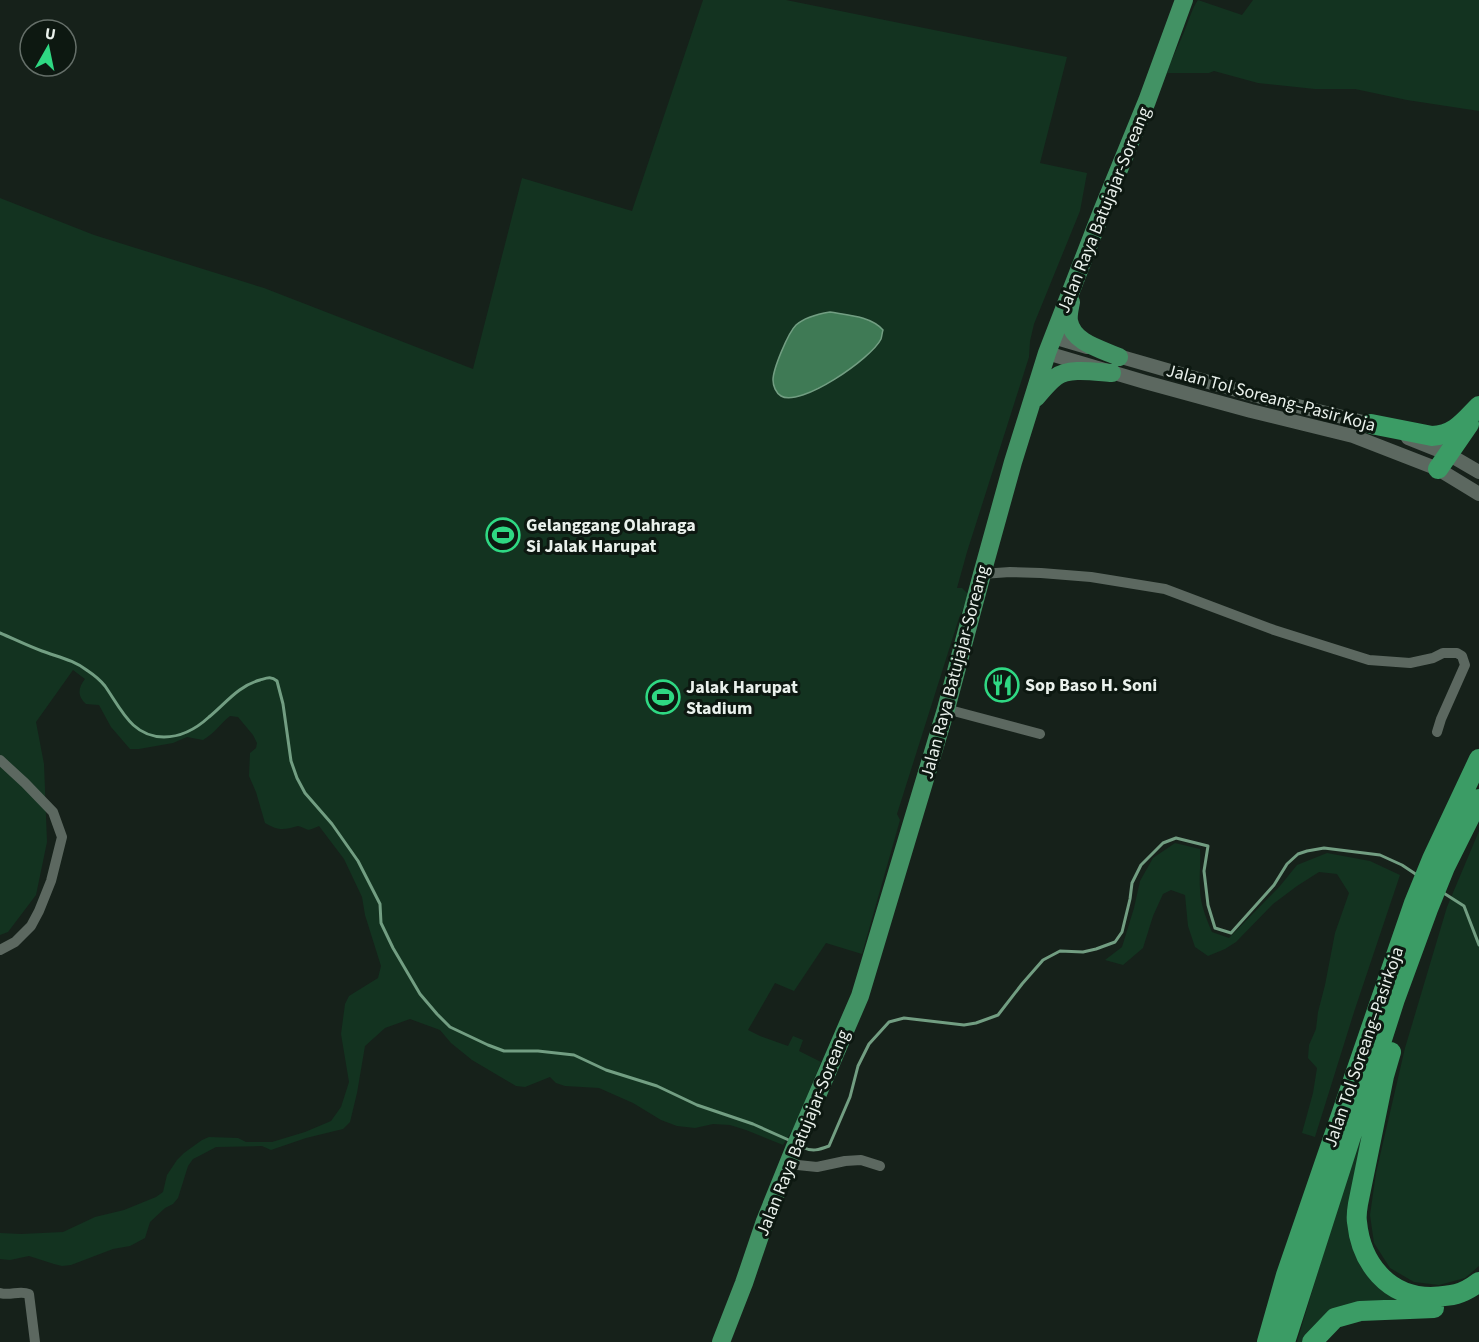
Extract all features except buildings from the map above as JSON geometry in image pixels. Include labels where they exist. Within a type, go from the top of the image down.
[{"type":"highway","name":"Jalan Raya Batujajar-Soreang","points":[[721,1342],[794,1149],[860,996],[946,709],[1022,434],[1050,345],[1142,114],[1184,0]]},
{"type":"highway","points":[[1072,291],[1069,320],[1072,331],[1115,365]]},
{"type":"highway","points":[[1032,401],[1055,377],[1063,373],[1115,365]]},
{"type":"highway","points":[[1371,424],[1439,436],[1456,429],[1479,408]]},
{"type":"highway","points":[[1449,464],[1479,408]]},
{"type":"highway","points":[[1449,464],[1479,431]]},
{"type":"highway","points":[[1479,759],[1425,908],[1384,1076],[1358,1204],[1357,1222],[1363,1249],[1376,1272],[1385,1282],[1398,1290],[1423,1297],[1452,1296],[1479,1282]]},
{"type":"highway","points":[[1440,866],[1479,799]]},
{"type":"highway","name":"Jalan Tol Soreang–Pasirkoja","points":[[1267,1342],[1286,1275],[1425,908]]},
{"type":"highway","name":"Jalan Tol Soreang–Pasirkoja","points":[[1285,1342],[1425,908]]},
{"type":"highway","points":[[1312,1342],[1335,1318],[1359,1311],[1453,1306],[1465,1304],[1479,1296]]},
{"type":"street","name":"Jalan Tol Soreang–Pasir Koja","points":[[1050,345],[1251,411],[1353,436],[1404,454],[1479,472]]},
{"type":"street","name":"Jalan Tol Soreang–Pasir Koja","points":[[1115,365],[1371,424],[1449,464],[1479,494]]},
{"type":"street","points":[[982,574],[1010,572],[1091,577],[1165,589],[1274,630],[1369,660],[1410,663],[1433,658],[1443,653],[1457,653],[1462,656],[1465,665],[1437,732]]},
{"type":"street","points":[[946,709],[1040,734]]},
{"type":"street","points":[[0,759],[53,812],[62,837],[51,881],[31,926],[15,942],[0,950]]},
{"type":"street","points":[[794,1149],[816,1167],[861,1160],[880,1166]]},
{"type":"street","points":[[0,1293],[29,1294],[35,1342]]},
{"type":"shaded area","name":"Gelanggang Olahraga Si Jalak Harupat","points":[[703,0],[786,0],[1067,57],[1040,163],[1087,173],[1080,211],[1034,324],[1029,357],[967,552],[957,588],[962,588],[969,595],[959,618],[897,814],[900,820],[862,954],[826,943],[794,991],[775,983],[748,1030],[788,1046],[793,1036],[803,1040],[799,1051],[821,1062],[796,1124],[783,1145],[730,1125],[713,1124],[695,1128],[677,1126],[599,1088],[565,1086],[556,1083],[550,1077],[525,1087],[516,1086],[472,1060],[451,1043],[440,1030],[410,1019],[385,1028],[365,1046],[350,1122],[343,1129],[271,1150],[262,1146],[216,1147],[193,1159],[188,1166],[178,1198],[150,1222],[145,1238],[130,1246],[113,1249],[71,1265],[62,1266],[29,1256],[10,1260],[0,1259],[0,1233],[63,1232],[95,1217],[124,1210],[156,1197],[163,1192],[167,1175],[177,1160],[209,1137],[238,1138],[246,1142],[272,1142],[331,1121],[341,1107],[349,1082],[341,1034],[345,1004],[349,996],[378,978],[381,966],[365,915],[362,897],[344,859],[319,826],[309,830],[298,826],[281,829],[265,823],[249,776],[250,753],[256,748],[257,743],[238,717],[230,716],[203,740],[187,737],[173,743],[130,749],[111,727],[99,705],[86,704],[83,701],[80,692],[85,679],[73,670],[36,722],[44,764],[47,842],[36,895],[8,932],[0,935],[0,198],[94,235],[264,288],[473,369],[522,178],[632,211]]},
{"type":"shaded area","points":[[1198,0],[1242,15],[1253,0],[1479,0],[1479,111],[1355,89],[1315,89],[1258,83],[1214,71],[1167,73]]},
{"type":"shaded area","points":[[830,312],[858,317],[878,325],[883,330],[881,339],[864,358],[835,379],[803,395],[790,398],[781,396],[774,387],[773,380],[778,360],[789,335],[803,320]]},
{"type":"shaded area","points":[[1479,831],[1479,1266],[1465,1278],[1439,1285],[1414,1282],[1390,1268],[1374,1243],[1370,1215],[1376,1173],[1405,1048],[1447,907]]},
{"type":"shaded area","points":[[1175,843],[1200,849],[1200,894],[1204,910],[1212,932],[1229,938],[1280,886],[1297,865],[1327,853],[1370,861],[1400,875],[1315,1137],[1302,1133],[1317,1068],[1308,1058],[1309,1045],[1316,1029],[1335,933],[1349,893],[1337,874],[1319,872],[1273,904],[1236,942],[1208,956],[1195,947],[1188,926],[1185,895],[1171,890],[1163,894],[1143,948],[1123,965],[1105,960],[1122,947],[1140,881],[1153,858]]},
{"type":"shaded area","points":[[1363,1121],[1367,1122],[1355,1253],[1434,1303],[1321,1319],[1302,1342],[1297,1342]]},
{"type":"waterway","points":[[0,633],[83,667],[103,684],[135,727],[153,736],[170,737],[188,731],[204,721],[245,686],[267,678],[275,679],[283,704],[291,761],[297,778],[305,793],[332,824],[358,861],[380,904],[381,923],[393,948],[420,994],[450,1027],[504,1051],[538,1051],[574,1055],[606,1070],[657,1086],[697,1105],[753,1124],[791,1141]]},
{"type":"waterway","points":[[802,1147],[816,1150],[829,1146],[850,1097],[858,1066],[869,1044],[889,1022],[904,1018],[964,1025],[976,1023],[998,1015],[1043,960],[1060,951],[1083,952],[1115,942],[1122,932],[1132,883],[1141,865],[1163,843],[1176,838],[1208,846],[1204,871],[1208,905],[1215,928],[1231,933],[1274,885],[1287,864],[1298,854],[1307,851],[1324,848],[1380,855],[1417,875]]},
{"type":"waterway","points":[[1442,892],[1464,906],[1479,945]]},
{"type":"place","name":"Gelanggang Olahraga Si Jalak Harupat","points":[[503,535]]},
{"type":"place","name":"Sop Baso H. Soni","points":[[1002,685]]},
{"type":"place","name":"Jalak Harupat Stadium","points":[[663,697]]}]
